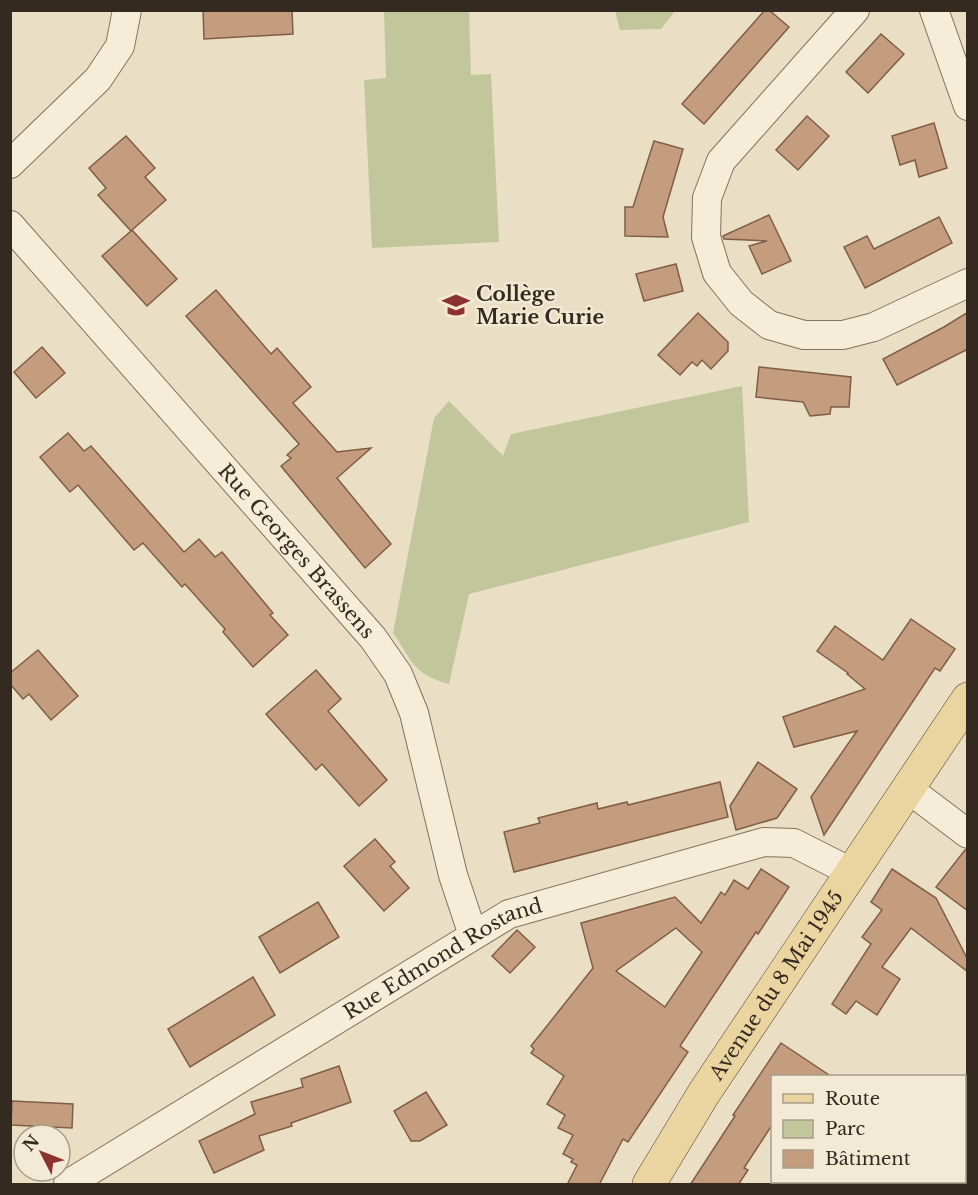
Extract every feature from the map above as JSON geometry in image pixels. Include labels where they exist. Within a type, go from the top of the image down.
[{"type":"main road","name":"Avenue du 8 Mai 1945","points":[[649,1185],[704,1094],[968,699]]},
{"type":"street","points":[[10,164],[98,79],[120,46],[127,10]]},
{"type":"street","points":[[855,10],[721,161],[706,198],[706,237],[717,273],[741,303],[769,325],[804,335],[843,335],[874,327],[968,283]]},
{"type":"street","points":[[934,10],[968,106]]},
{"type":"street","name":"Rue Georges Brassens","points":[[10,225],[373,638],[398,674],[414,713],[453,875],[473,935]]},
{"type":"street","points":[[907,788],[968,834]]},
{"type":"street","name":"Rue Edmond Rostand","points":[[68,1185],[509,914],[764,842],[794,843],[851,872]]},
{"type":"green space","points":[[615,10],[675,11],[661,29],[620,30]]},
{"type":"green space","points":[[384,11],[469,11],[471,75],[491,74],[499,242],[372,248],[364,80],[386,78]]},
{"type":"green space","points":[[742,386],[749,522],[469,594],[449,684],[428,676],[415,666],[393,633],[434,418],[449,401],[503,456],[511,434]]},
{"type":"building","points":[[203,10],[292,10],[293,34],[204,39]]},
{"type":"building","points":[[765,10],[769,10],[789,27],[704,124],[682,104]]},
{"type":"building","points":[[881,34],[904,54],[868,93],[846,72]]},
{"type":"building","points":[[807,116],[829,136],[798,170],[776,150]]},
{"type":"building","points":[[934,123],[947,168],[919,177],[915,160],[900,165],[892,136]]},
{"type":"building","points":[[126,136],[155,168],[145,177],[166,200],[132,230],[177,279],[147,306],[102,256],[131,231],[98,195],[106,188],[89,168]]},
{"type":"building","points":[[654,141],[683,149],[663,217],[668,237],[625,236],[625,207],[633,207]]},
{"type":"building","points":[[769,215],[791,261],[762,274],[749,246],[767,241],[724,239],[723,236]]},
{"type":"building","points":[[939,217],[952,243],[865,288],[844,247],[867,236],[874,249]]},
{"type":"building","points":[[676,264],[683,291],[644,301],[636,274]]},
{"type":"building","points":[[216,290],[271,354],[277,348],[311,387],[293,403],[337,452],[371,448],[337,478],[391,544],[365,568],[281,466],[291,458],[287,455],[299,444],[186,316]]},
{"type":"building","points":[[968,312],[968,349],[897,385],[883,359]]},
{"type":"building","points":[[698,313],[728,342],[728,351],[711,369],[702,360],[697,366],[692,362],[680,375],[658,355]]},
{"type":"building","points":[[42,347],[65,373],[36,398],[14,372]]},
{"type":"building","points":[[759,367],[851,377],[849,407],[831,407],[830,414],[810,416],[803,402],[756,397]]},
{"type":"building","points":[[68,433],[84,451],[91,446],[184,552],[199,539],[215,557],[222,552],[273,613],[270,615],[288,635],[253,667],[223,632],[225,629],[185,584],[182,587],[143,543],[134,550],[78,485],[70,492],[40,457]]},
{"type":"building","points":[[911,619],[955,649],[940,671],[935,668],[824,835],[811,797],[857,731],[794,747],[783,717],[865,689],[848,673],[817,651],[835,626],[883,660]]},
{"type":"building","points":[[38,650],[78,696],[51,720],[29,694],[23,699],[10,684],[10,673]]},
{"type":"building","points":[[316,670],[341,699],[328,711],[387,780],[359,806],[322,764],[316,770],[266,714]]},
{"type":"building","points":[[758,762],[797,789],[777,818],[736,830],[730,806]]},
{"type":"building","points":[[720,782],[728,817],[514,872],[504,832],[540,823],[538,818],[597,803],[598,809],[627,802],[628,805]]},
{"type":"building","points":[[375,839],[395,862],[390,866],[409,888],[384,911],[344,866]]},
{"type":"building","points":[[965,850],[968,850],[968,911],[936,887]]},
{"type":"building","points":[[761,869],[789,887],[680,1046],[688,1052],[628,1142],[623,1139],[599,1185],[567,1185],[577,1165],[571,1162],[573,1159],[563,1154],[573,1135],[558,1128],[565,1115],[547,1104],[564,1076],[531,1053],[534,1049],[531,1046],[593,968],[581,923],[675,897],[701,923],[721,892],[725,895],[734,880],[748,889]],"holes":[[[676,928],[702,952],[665,1007],[616,971]]]},
{"type":"building","points":[[892,869],[936,898],[968,960],[968,972],[911,928],[882,967],[900,979],[877,1015],[856,1001],[846,1014],[832,1004],[871,944],[862,937],[882,910],[871,902]]},
{"type":"building","points":[[318,902],[339,937],[280,973],[259,937]]},
{"type":"building","points":[[517,930],[535,947],[510,973],[492,956]]},
{"type":"building","points":[[253,977],[275,1015],[190,1067],[168,1029]]},
{"type":"building","points":[[781,1043],[829,1075],[771,1075],[771,1127],[744,1168],[748,1170],[738,1185],[690,1185],[735,1116],[733,1115]]},
{"type":"building","points":[[339,1066],[351,1102],[291,1123],[292,1126],[259,1136],[264,1150],[214,1173],[199,1141],[255,1114],[251,1102],[303,1087],[301,1079]]},
{"type":"building","points":[[426,1092],[447,1125],[420,1141],[411,1141],[394,1111]]},
{"type":"building","points":[[12,1101],[73,1104],[72,1128],[72,1123],[12,1123],[11,1125]]},
{"type":"place","name":"Collège Marie Curie","points":[[456,305]]}]
